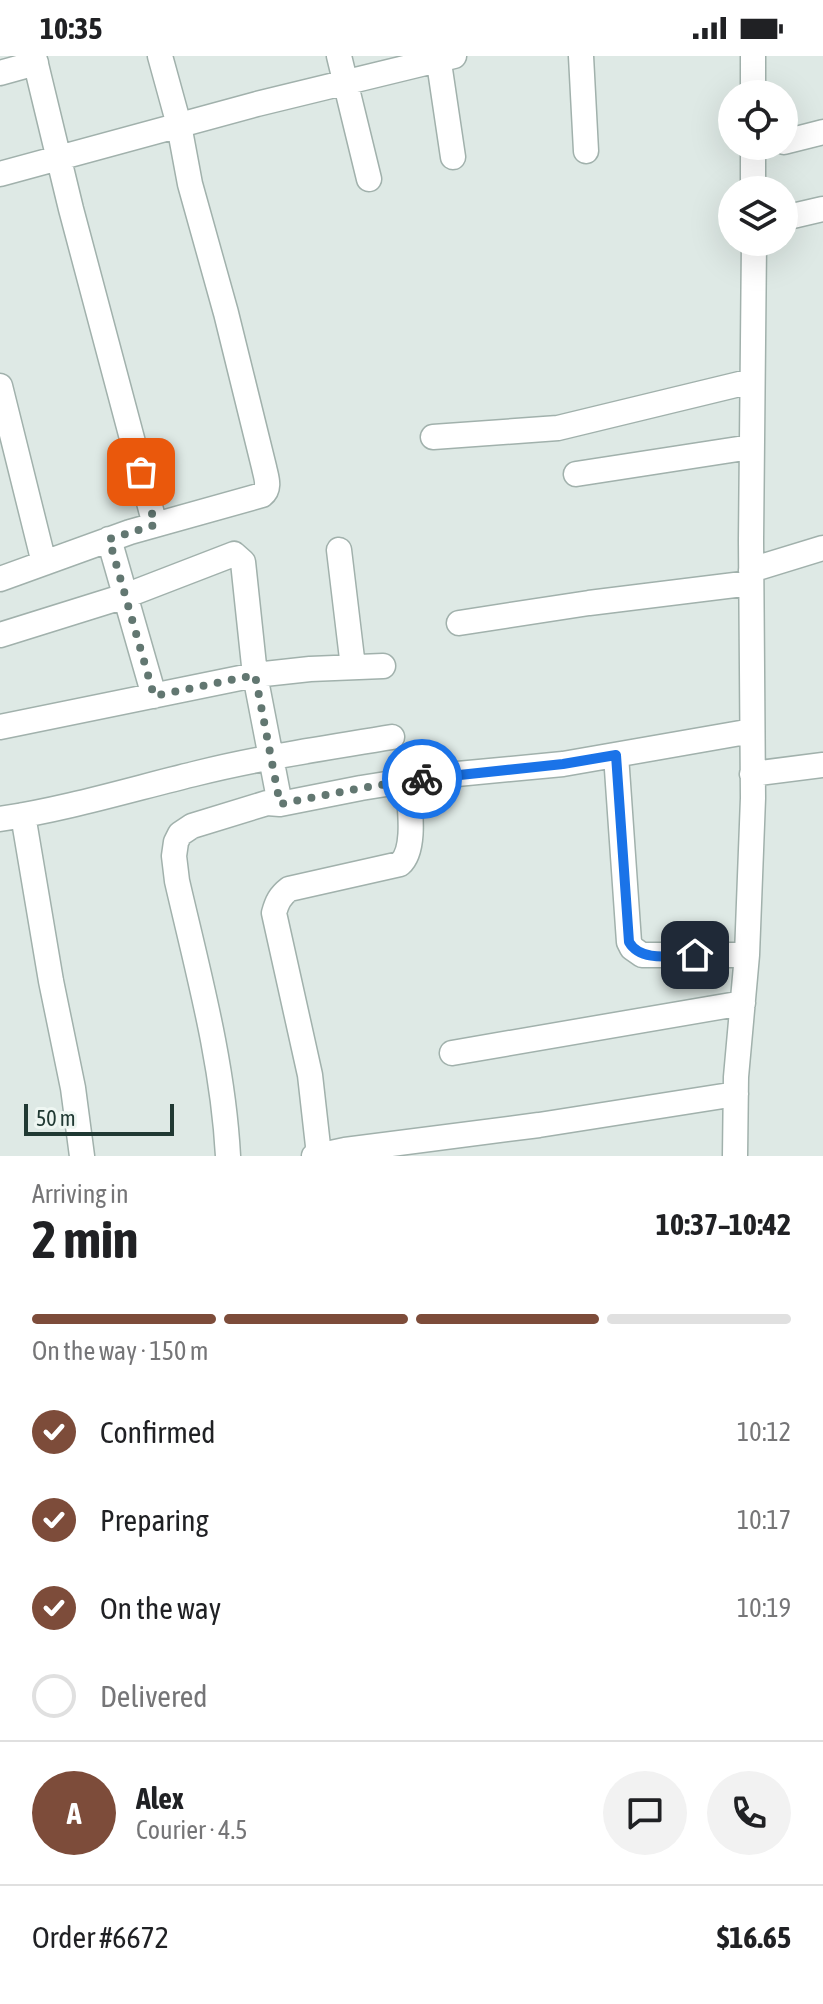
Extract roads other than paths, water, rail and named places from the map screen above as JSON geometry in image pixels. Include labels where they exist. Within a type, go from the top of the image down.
[{"type":"street","points":[[0,579],[109,539],[262,495],[267,490],[226,313],[190,184],[179,125],[160,56]]},
{"type":"street","points":[[339,56],[369,179]]},
{"type":"street","points":[[581,56],[586,151]]},
{"type":"street","points":[[753,56],[753,80]]},
{"type":"street","points":[[0,174],[444,57],[453,157]]},
{"type":"street","points":[[0,73],[35,59],[155,525]]},
{"type":"street","points":[[798,138],[823,132]]},
{"type":"street","points":[[798,215],[823,209]]},
{"type":"street","points":[[735,1156],[736,1094],[747,955],[752,774],[754,256]]},
{"type":"street","points":[[433,437],[558,428],[752,381]]},
{"type":"street","points":[[0,386],[44,563]]},
{"type":"street","points":[[576,474],[751,447]]},
{"type":"street","points":[[109,539],[154,696]]},
{"type":"street","points":[[459,623],[751,576],[823,548]]},
{"type":"street","points":[[339,550],[353,667]]},
{"type":"street","points":[[0,635],[125,596],[234,554],[243,562],[255,675],[280,804]]},
{"type":"street","points":[[0,727],[255,675],[383,666]]},
{"type":"street","points":[[228,1156],[225,1103],[218,1064],[177,881],[174,856],[180,834],[192,826],[267,803],[280,804],[408,781],[563,764],[752,731]]},
{"type":"street","points":[[82,1156],[73,1088],[51,981],[11,817],[120,795],[198,773],[392,737]]},
{"type":"street","points":[[616,755],[629,942],[632,948],[642,955],[747,955]]},
{"type":"street","points":[[752,774],[823,765]]},
{"type":"street","points":[[408,781],[410,843],[407,858],[400,864],[289,889],[276,903],[274,913],[310,1075],[318,1146],[322,1155],[374,1151],[736,1094]]},
{"type":"street","points":[[452,1053],[743,1003]]}]
